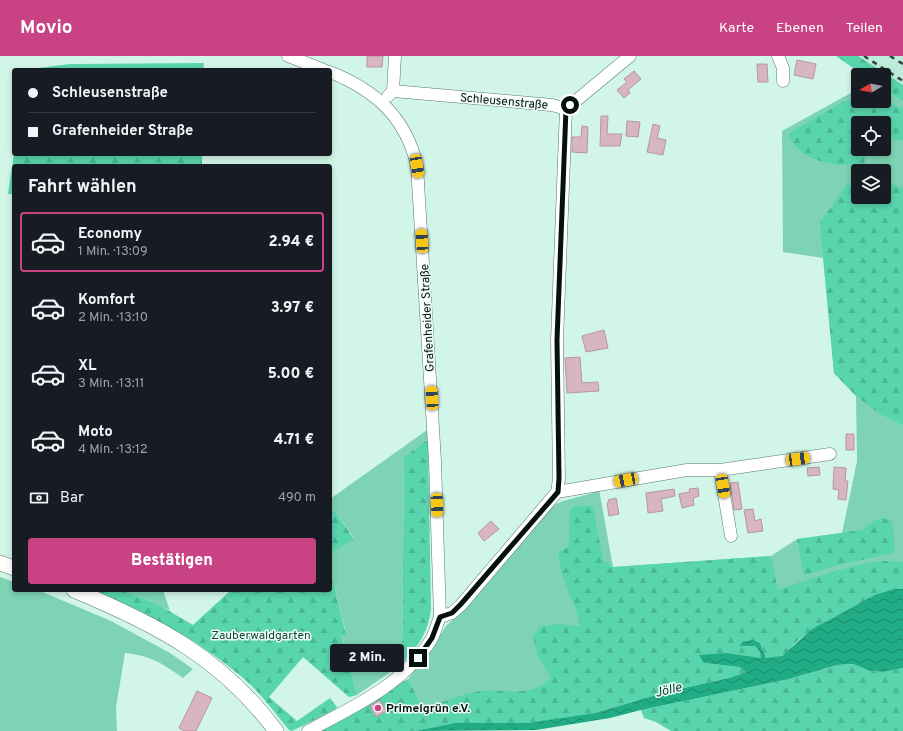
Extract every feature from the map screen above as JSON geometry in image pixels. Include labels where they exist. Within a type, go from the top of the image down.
[{"type":"main road","points":[[0,564],[12,567]]},
{"type":"main road","points":[[78,592],[156,627],[194,650],[224,673],[256,705],[276,731]]},
{"type":"street","points":[[288,56],[319,68]]},
{"type":"street","points":[[381,102],[393,91],[395,56]]},
{"type":"street","points":[[440,617],[452,613],[461,604],[558,492],[557,340],[566,109],[630,56]]},
{"type":"street","points":[[778,56],[783,68],[783,81]]},
{"type":"street","name":"Grafenheider Straße","points":[[308,731],[368,698],[403,674],[418,658],[432,638],[440,617],[435,461],[418,178],[411,144],[394,117],[381,102],[358,84],[332,73]]},
{"type":"street","name":"Schleusenstraße","points":[[393,91],[552,105],[566,109]]},
{"type":"street","points":[[558,492],[687,470],[720,470],[830,454]]},
{"type":"street","points":[[720,470],[731,536]]},
{"type":"shaded area","points":[[858,56],[903,56],[903,85],[891,77],[891,68],[877,68]]},
{"type":"shaded area","points":[[851,93],[851,108],[891,108],[891,94],[903,102],[903,589],[894,589],[431,727],[408,679],[428,654],[446,626],[464,610],[516,546],[552,506],[563,501],[593,493],[593,490],[599,489],[613,567],[771,556],[797,539],[842,533],[857,461],[856,396],[834,373],[823,258],[783,252],[782,131]]},
{"type":"shaded area","points":[[427,430],[428,439],[404,457],[402,664],[357,695],[341,636],[346,634],[332,576],[332,552],[354,538],[335,511],[332,512],[332,498]]},
{"type":"shaded area","points":[[0,577],[12,581],[12,592],[43,592],[111,621],[170,653],[193,669],[183,678],[156,661],[142,656],[125,653],[116,707],[117,731],[0,731]]},
{"type":"shaded area","points":[[126,592],[164,592],[170,611],[157,604]]},
{"type":"green space","points":[[836,56],[858,56],[877,68],[853,68]]},
{"type":"green space","points":[[204,63],[203,68],[39,68],[70,64]]},
{"type":"green space","points":[[891,77],[903,85],[903,102],[891,94]]},
{"type":"green space","points":[[851,100],[851,108],[891,108],[891,104],[903,109],[903,140],[891,139],[891,116],[851,116],[851,156],[866,156],[864,164],[842,165],[827,163],[810,157],[796,147],[791,140],[789,133],[843,102]]},
{"type":"green space","points":[[14,156],[202,156],[202,164],[12,164]]},
{"type":"green space","points":[[12,167],[12,194],[8,194]]},
{"type":"green space","points":[[851,182],[851,204],[891,204],[891,184],[903,188],[903,425],[880,414],[856,396],[834,373],[820,223],[846,185]]},
{"type":"green space","points":[[428,439],[431,609],[428,624],[422,638],[402,664],[404,457]]},
{"type":"green space","points":[[586,505],[593,508],[603,560],[613,567],[771,556],[778,590],[858,565],[890,561],[903,562],[903,589],[894,589],[823,623],[801,638],[783,655],[778,657],[766,658],[760,643],[755,646],[760,652],[762,658],[746,657],[704,663],[741,667],[746,672],[729,678],[666,692],[595,713],[528,723],[454,723],[415,731],[319,731],[408,679],[423,709],[475,692],[525,691],[543,685],[551,678],[537,654],[533,637],[541,626],[559,624],[580,626],[577,613],[562,574],[558,552],[567,548],[569,545],[570,510],[574,507]]},
{"type":"green space","points":[[335,511],[354,539],[332,552],[332,512]]},
{"type":"green space","points":[[883,518],[892,521],[895,546],[893,553],[831,567],[804,575],[797,539],[862,530],[875,520]]},
{"type":"green space","name":"Zauberwaldgarten","points":[[332,576],[346,635],[341,636],[357,695],[349,697],[303,657],[269,697],[297,721],[330,698],[337,707],[336,709],[292,731],[289,730],[267,702],[249,683],[208,651],[152,617],[96,592],[126,592],[157,604],[193,625],[229,592],[332,592]]},
{"type":"green space","points":[[853,664],[870,671],[884,672],[903,668],[903,731],[671,731],[656,722],[644,718],[641,710],[789,679],[837,665]]},
{"type":"water","points":[[894,589],[903,589],[903,668],[884,672],[870,671],[853,664],[837,665],[789,679],[641,710],[610,718],[536,730],[415,731],[454,723],[528,723],[595,713],[666,692],[729,678],[746,672],[740,667],[704,663],[699,655],[726,653],[761,658],[760,652],[755,646],[740,646],[742,642],[752,640],[760,643],[766,658],[782,656],[812,629],[875,595]]},
{"type":"building","points":[[367,56],[383,56],[382,67],[367,67]]},
{"type":"building","points":[[797,60],[816,64],[813,79],[794,75]]},
{"type":"building","points":[[757,64],[767,64],[768,82],[758,82]]},
{"type":"building","points":[[634,71],[641,79],[628,90],[630,93],[624,98],[617,90],[627,82],[624,79]]},
{"type":"building","points":[[601,116],[608,116],[607,134],[622,134],[620,146],[600,146]]},
{"type":"building","points":[[627,121],[640,122],[638,137],[626,136]]},
{"type":"building","points":[[653,124],[660,126],[657,138],[666,140],[663,155],[647,152]]},
{"type":"building","points":[[582,126],[588,127],[587,153],[572,152],[572,137],[581,137]]},
{"type":"building","points":[[604,330],[608,348],[586,352],[582,336]]},
{"type":"building","points":[[580,357],[582,383],[598,382],[599,391],[567,393],[565,358]]},
{"type":"building","points":[[846,434],[854,434],[854,450],[846,450]]},
{"type":"building","points":[[819,467],[820,475],[808,476],[807,468]]},
{"type":"building","points":[[834,467],[846,468],[845,481],[848,481],[846,500],[838,499],[839,490],[833,489]]},
{"type":"building","points":[[738,482],[742,509],[734,510],[730,483]]},
{"type":"building","points":[[698,488],[699,496],[693,498],[694,505],[682,508],[679,494],[690,492],[689,489]]},
{"type":"building","points":[[674,489],[675,496],[661,499],[663,511],[648,513],[646,493]]},
{"type":"building","points":[[616,498],[619,514],[609,516],[608,500]]},
{"type":"building","points":[[753,509],[755,521],[761,519],[763,531],[748,533],[744,510]]},
{"type":"building","points":[[491,521],[499,529],[484,541],[478,533]]},
{"type":"building","points":[[197,691],[212,698],[196,731],[184,731],[179,728]]},
{"type":"building","name":"Primelgrün e.V.","points":[[380,700],[386,711],[376,717],[370,706]]},
{"type":"railway","points":[[864,56],[903,81]]},
{"type":"railway","points":[[890,56],[903,64]]},
{"type":"place","name":"Primelgrün e.V.","points":[[378,708]]},
{"type":"route","points":[[418,658],[432,638],[440,617],[452,613],[461,604],[548,501],[558,492],[558,289],[566,109],[570,105]]},
{"type":"water label","name":"Jölle","points":[[668,689]]}]
